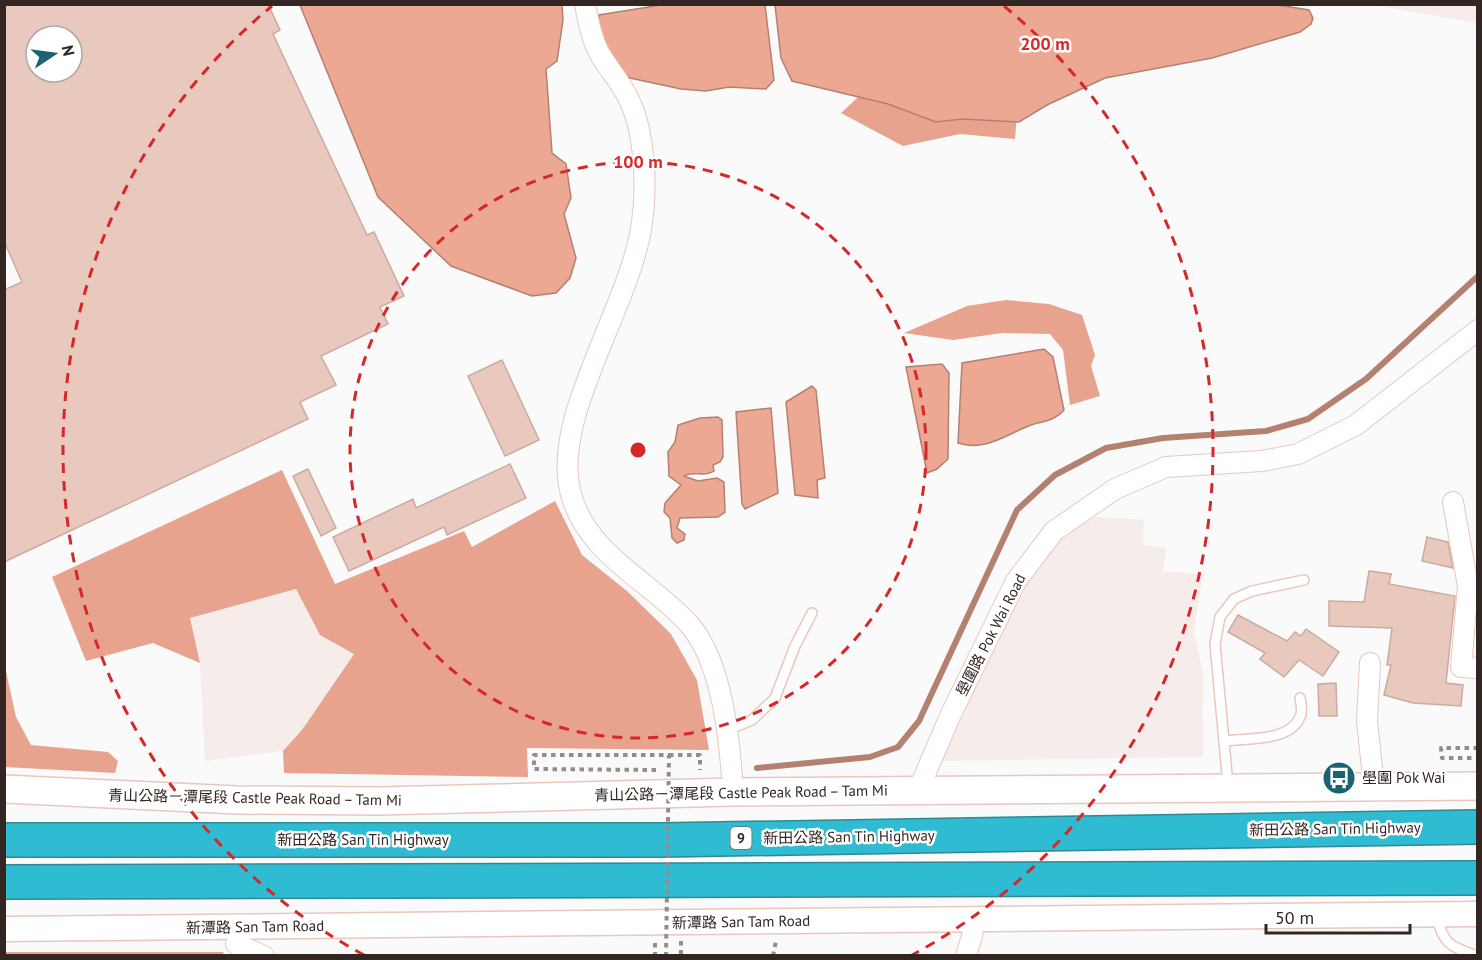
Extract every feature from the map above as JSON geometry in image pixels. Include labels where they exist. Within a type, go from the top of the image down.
[{"type":"highway","name":"新田公路 San Tin Highway","points":[[4,840],[661,840],[1478,827]]},
{"type":"highway","points":[[4,882],[1478,878]]},
{"type":"main road","name":"青山公路－潭尾段 Castle Peak Road – Tam Mi","points":[[4,789],[237,800],[380,801],[734,792],[1478,786]]},
{"type":"street","points":[[585,4],[599,54],[630,100],[638,125],[643,164],[642,222],[634,258],[577,412],[568,448],[567,478],[570,493],[591,534],[614,562],[649,587],[690,625],[709,659],[720,692],[734,792]]},
{"type":"street","name":"壆圍路 Pok Wai Road","points":[[918,790],[950,716],[1016,581],[1054,531],[1115,489],[1166,467],[1262,461],[1298,454],[1356,425],[1477,330]]},
{"type":"street","points":[[1453,502],[1473,585],[1461,667],[1478,668]]},
{"type":"street","points":[[1370,663],[1367,721],[1374,787]]},
{"type":"street","name":"新潭路 San Tam Road","points":[[4,929],[235,942],[974,917],[1478,914]]},
{"type":"street","points":[[966,956],[972,936],[974,917]]},
{"type":"street","points":[[235,942],[264,956]]},
{"type":"lane","points":[[1228,788],[1215,644],[1220,617],[1234,599],[1252,591],[1304,580]]},
{"type":"lane","points":[[727,730],[752,720],[775,698],[795,646],[812,613]]},
{"type":"lane","points":[[1224,741],[1282,734],[1294,726],[1301,716],[1300,698]]},
{"type":"lane","points":[[1437,915],[1445,941],[1460,951],[1477,956]]},
{"type":"path","points":[[1478,748],[1441,748],[1442,758],[1478,758]]},
{"type":"path","points":[[666,956],[669,754]]},
{"type":"path","points":[[656,770],[534,769],[534,755],[700,755],[700,770],[690,770]]},
{"type":"path","points":[[773,956],[777,937]]},
{"type":"path","points":[[681,938],[681,956]]},
{"type":"path","points":[[655,939],[655,956]]},
{"type":"shaded area","points":[[300,5],[562,5],[563,20],[557,61],[546,69],[552,153],[566,164],[571,198],[564,214],[576,258],[570,278],[556,293],[532,296],[451,266],[378,197]]},
{"type":"shaded area","points":[[661,5],[765,5],[774,80],[766,89],[729,87],[706,91],[681,89],[630,78],[602,65],[597,28],[599,15]]},
{"type":"shaded area","points":[[775,5],[1278,5],[1309,10],[1313,18],[1311,24],[1300,32],[1212,58],[1105,78],[1047,105],[1019,122],[962,119],[936,122],[888,104],[792,81],[781,58]]},
{"type":"shaded area","points":[[1372,5],[1477,5],[1477,23]]},
{"type":"shaded area","points":[[873,83],[1018,103],[1015,139],[960,134],[903,146],[841,113]]},
{"type":"shaded area","points":[[1006,300],[1049,304],[1082,315],[1095,355],[1091,366],[1100,396],[1070,405],[1063,350],[1050,334],[1002,333],[953,340],[904,333],[967,306]]},
{"type":"shaded area","points":[[1044,349],[1053,357],[1064,410],[1053,419],[1031,425],[987,444],[958,443],[962,363]]},
{"type":"shaded area","points":[[942,364],[949,373],[948,459],[937,469],[927,473],[906,367]]},
{"type":"shaded area","points":[[812,386],[816,390],[825,478],[817,480],[818,498],[795,495],[786,402]]},
{"type":"shaded area","points":[[771,408],[778,493],[745,509],[742,504],[736,412]]},
{"type":"shaded area","points":[[718,417],[722,420],[723,457],[720,462],[713,465],[714,471],[710,473],[684,476],[698,481],[717,478],[724,482],[725,512],[718,517],[680,518],[677,528],[685,534],[684,540],[677,543],[672,538],[670,518],[664,512],[665,503],[681,485],[669,476],[668,452],[675,442],[678,425],[700,418]]},
{"type":"shaded area","points":[[282,470],[335,584],[464,531],[472,547],[555,501],[582,555],[627,591],[671,634],[697,680],[709,750],[527,748],[528,777],[284,773],[283,751],[302,730],[354,654],[320,635],[296,589],[190,618],[200,663],[153,643],[86,661],[52,577]]},
{"type":"shaded area","points":[[1083,516],[1144,520],[1143,545],[1166,548],[1163,571],[1203,574],[1194,631],[1203,674],[1203,757],[941,761],[956,716],[1020,583],[1058,533]]},
{"type":"shaded area","points":[[296,589],[320,635],[354,653],[302,730],[283,751],[205,761],[200,663],[190,618]]},
{"type":"shaded area","points":[[4,662],[16,717],[31,745],[108,752],[118,761],[115,773],[5,767]]},
{"type":"shaded area","points":[[5,952],[224,952],[221,956],[5,956]]},
{"type":"building","points":[[4,4],[268,4],[280,30],[273,34],[367,235],[374,232],[404,296],[380,307],[388,324],[321,356],[336,385],[300,402],[308,419],[4,562],[4,290],[22,282],[4,241]]},
{"type":"building","points":[[502,360],[539,440],[505,456],[468,376]]},
{"type":"building","points":[[510,464],[526,498],[447,535],[444,527],[349,571],[333,537],[413,499],[416,508]]},
{"type":"building","points":[[308,469],[336,528],[321,536],[293,476]]},
{"type":"building","points":[[1427,537],[1448,542],[1453,568],[1422,561]]},
{"type":"building","points":[[1369,571],[1391,574],[1389,584],[1455,596],[1446,683],[1463,685],[1461,706],[1413,703],[1384,695],[1391,665],[1387,665],[1392,628],[1329,626],[1329,601],[1364,602]]},
{"type":"building","points":[[1238,615],[1287,641],[1295,632],[1301,636],[1306,629],[1339,652],[1323,676],[1299,660],[1284,677],[1260,659],[1265,653],[1228,632]]},
{"type":"building","points":[[1336,683],[1337,716],[1319,716],[1318,684]]},
{"type":"waterway","points":[[757,768],[870,757],[898,747],[919,721],[1017,510],[1055,475],[1106,448],[1163,438],[1266,431],[1308,419],[1366,379],[1478,276]]},
{"type":"place","name":"壆圍 Pok Wai","points":[[1339,778]]}]
